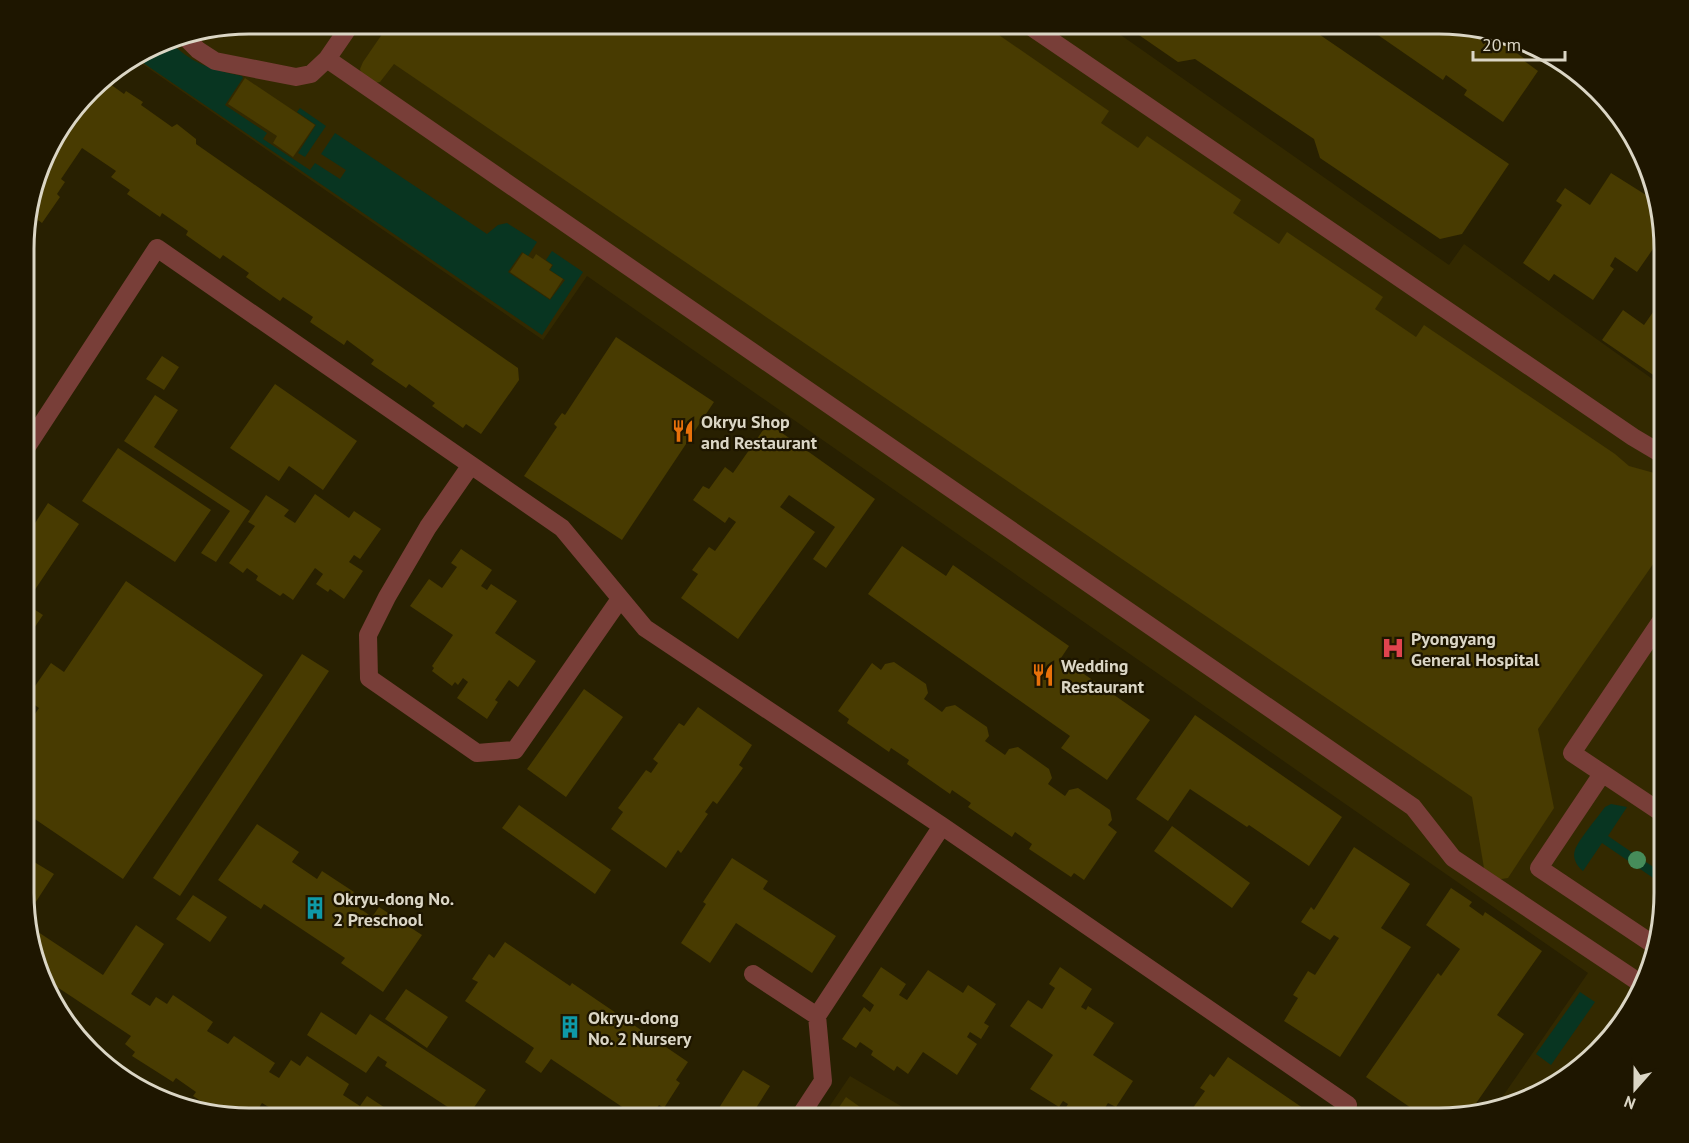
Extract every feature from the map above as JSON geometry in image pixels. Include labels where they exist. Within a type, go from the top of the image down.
[{"type":"street","points":[[191,43],[215,61],[296,77],[311,74],[327,59],[344,34]]},
{"type":"street","points":[[1042,34],[1654,449]]},
{"type":"street","points":[[327,59],[1413,807],[1453,858],[1636,980]]},
{"type":"street","points":[[34,436],[157,248],[562,528],[645,628],[942,826],[1348,1105]]},
{"type":"street","points":[[471,465],[428,527],[387,597],[368,635],[369,678],[477,753],[515,750],[620,599]]},
{"type":"street","points":[[1654,631],[1572,753],[1654,808]]},
{"type":"street","points":[[1602,774],[1539,867],[1649,941]]},
{"type":"street","points":[[805,1108],[823,1081],[817,1016],[942,826]]},
{"type":"street","points":[[753,974],[817,1016]]},
{"type":"shaded area","name":"Pyongyang General Hospital","points":[[249,34],[1119,34],[1449,265],[1464,244],[1654,380],[1654,908],[1643,963],[1626,1001],[1592,1046],[1570,1064],[1547,1080],[1501,1099],[1588,973],[587,276],[543,340],[141,63],[167,51],[194,42],[221,36]]},
{"type":"shaded area","points":[[850,1076],[904,1108],[828,1108]]},
{"type":"green space","points":[[176,47],[202,64],[242,76],[243,78],[225,105],[267,133],[263,139],[310,170],[315,163],[340,179],[346,170],[321,154],[335,133],[487,234],[498,225],[507,223],[537,242],[528,256],[522,252],[508,272],[550,300],[565,280],[550,270],[553,265],[546,260],[552,251],[583,272],[542,335],[143,63]]},
{"type":"green space","points":[[300,108],[326,126],[305,157],[298,153],[316,125],[297,112]]},
{"type":"green space","points":[[1611,804],[1627,807],[1608,836],[1654,867],[1654,878],[1602,843],[1583,871],[1577,864],[1574,856],[1577,845],[1605,807]]},
{"type":"green space","points":[[1580,992],[1595,1002],[1551,1065],[1536,1054]]},
{"type":"building","name":"Pyongyang General Hospital","points":[[382,34],[997,34],[1109,111],[1101,123],[1138,148],[1147,136],[1241,200],[1233,213],[1279,244],[1287,232],[1383,297],[1375,309],[1416,337],[1424,325],[1615,454],[1629,466],[1654,473],[1654,563],[1538,729],[1554,808],[1508,878],[1495,880],[1485,874],[1472,797],[394,64],[380,82],[373,83],[362,76],[360,69]]},
{"type":"building","points":[[1137,34],[1319,34],[1509,164],[1462,234],[1440,239],[1320,158],[1314,139],[1195,59],[1178,62]]},
{"type":"building","points":[[1377,34],[1440,34],[1482,39],[1506,45],[1538,71],[1503,122],[1464,95],[1467,90],[1446,75],[1443,80]]},
{"type":"building","points":[[245,78],[315,125],[293,157],[273,143],[277,136],[228,104]]},
{"type":"building","points":[[112,85],[124,94],[126,91],[143,102],[141,105],[172,127],[177,124],[196,139],[196,144],[518,368],[519,380],[481,434],[466,424],[463,428],[432,406],[435,403],[409,384],[406,388],[371,364],[374,360],[347,340],[344,345],[310,322],[313,317],[283,297],[280,301],[246,277],[249,273],[223,255],[220,259],[186,235],[188,231],[162,213],[160,217],[127,194],[130,190],[111,177],[116,171],[82,148],[61,179],[65,182],[57,194],[60,197],[42,223],[38,220],[36,223],[46,180],[63,142],[97,97]]},
{"type":"building","points":[[1611,173],[1647,194],[1654,235],[1654,247],[1637,272],[1615,257],[1610,266],[1614,269],[1593,300],[1554,274],[1549,281],[1523,263],[1562,205],[1556,201],[1565,188],[1590,205]]},
{"type":"building","points":[[523,253],[533,259],[536,254],[552,265],[549,270],[563,279],[550,299],[510,272]]},
{"type":"building","points":[[1623,310],[1644,325],[1654,311],[1654,375],[1602,340]]},
{"type":"building","points":[[616,337],[714,402],[622,540],[524,476],[557,427],[554,424],[562,413],[565,415]]},
{"type":"building","points":[[162,356],[179,367],[164,390],[146,379]]},
{"type":"building","points":[[275,384],[357,441],[323,490],[289,466],[279,481],[230,448]]},
{"type":"building","points":[[155,395],[178,410],[154,447],[250,511],[216,562],[201,553],[230,511],[124,441]]},
{"type":"building","points":[[768,423],[875,499],[826,568],[813,559],[835,527],[789,495],[780,507],[815,532],[738,639],[681,598],[698,574],[692,570],[709,547],[715,551],[736,522],[729,517],[725,523],[693,500],[703,486],[709,489],[725,467],[733,473]]},
{"type":"building","points":[[118,448],[211,510],[175,562],[82,501]]},
{"type":"building","points":[[315,494],[349,518],[354,511],[381,529],[360,559],[354,555],[349,562],[363,571],[344,599],[330,589],[328,592],[316,584],[323,574],[315,568],[293,600],[283,593],[280,596],[256,580],[258,576],[247,568],[243,573],[229,563],[255,526],[248,522],[266,495],[289,510],[284,516],[295,523]]},
{"type":"building","points":[[48,503],[79,524],[34,591],[34,525]]},
{"type":"building","points":[[902,546],[946,576],[953,565],[1069,646],[1061,658],[1150,720],[1107,780],[1061,748],[1070,736],[868,594]]},
{"type":"building","points":[[461,549],[492,570],[481,586],[487,590],[491,584],[517,601],[495,633],[536,661],[518,687],[509,680],[495,700],[498,702],[487,719],[457,698],[468,682],[463,678],[458,685],[455,682],[452,686],[432,671],[434,668],[432,666],[453,635],[410,606],[429,579],[442,588],[457,567],[451,563]]},
{"type":"building","points":[[126,581],[263,675],[123,879],[34,818],[34,715],[39,708],[34,705],[34,687],[51,663],[64,672]]},
{"type":"building","points":[[34,609],[43,615],[34,628]]},
{"type":"building","points":[[302,654],[329,671],[180,896],[153,878]]},
{"type":"building","points":[[894,662],[926,684],[928,693],[924,699],[942,712],[946,707],[955,705],[987,727],[989,736],[985,741],[1005,755],[1009,749],[1018,747],[1049,769],[1052,778],[1048,784],[1065,796],[1069,790],[1078,788],[1110,810],[1112,820],[1108,825],[1117,832],[1084,880],[1074,873],[1071,877],[1029,849],[1032,844],[1015,832],[1012,837],[968,807],[971,803],[952,790],[950,794],[907,764],[909,760],[891,748],[889,752],[847,723],[849,719],[838,711],[872,663],[881,670],[885,664]]},
{"type":"building","points":[[584,689],[623,717],[566,797],[527,769]]},
{"type":"building","points":[[698,707],[752,745],[739,765],[743,768],[717,804],[713,801],[705,812],[708,814],[681,853],[678,850],[666,868],[611,829],[623,812],[618,808],[646,770],[651,773],[658,763],[653,759],[679,723],[684,726]]},
{"type":"building","points":[[1195,715],[1342,817],[1309,866],[1249,825],[1247,827],[1190,789],[1168,821],[1136,799]]},
{"type":"building","points":[[519,805],[611,870],[595,894],[502,828]]},
{"type":"building","name":"Okryu-dong No. 2 Preschool","points":[[257,824],[299,852],[292,862],[317,879],[322,871],[354,892],[348,900],[372,917],[379,907],[422,935],[383,992],[341,963],[345,958],[264,904],[261,909],[218,880]]},
{"type":"building","points":[[1172,826],[1250,883],[1232,908],[1154,851]]},
{"type":"building","points":[[1354,847],[1410,884],[1381,928],[1411,947],[1340,1057],[1284,1021],[1298,998],[1293,995],[1308,971],[1315,975],[1339,938],[1334,935],[1330,940],[1301,922],[1311,907],[1314,910]]},
{"type":"building","points":[[732,858],[768,881],[763,889],[836,936],[812,973],[736,923],[710,963],[681,943],[706,904],[703,902]]},
{"type":"building","points":[[34,862],[54,874],[35,904]]},
{"type":"building","points":[[1451,888],[1472,902],[1469,906],[1483,916],[1485,912],[1542,951],[1497,1015],[1524,1034],[1474,1106],[1411,1108],[1366,1077],[1438,973],[1441,976],[1460,949],[1426,925]]},
{"type":"building","points":[[193,895],[227,917],[210,942],[176,919]]},
{"type":"building","points":[[136,925],[164,944],[131,994],[150,1006],[156,997],[167,1004],[173,995],[213,1022],[207,1031],[228,1044],[234,1036],[275,1063],[269,1072],[279,1078],[291,1060],[300,1066],[307,1056],[349,1084],[343,1095],[360,1106],[367,1096],[385,1108],[270,1108],[262,1103],[259,1108],[235,1108],[205,1103],[193,1096],[196,1092],[176,1078],[173,1082],[132,1056],[135,1052],[125,1044],[131,1036],[56,986],[46,963],[38,932],[103,975]]},
{"type":"building","name":"Okryu-dong No. 2 Nursery","points":[[505,942],[570,986],[572,983],[688,1062],[676,1080],[680,1083],[664,1108],[659,1105],[657,1108],[624,1108],[551,1059],[541,1073],[525,1062],[534,1048],[465,1001],[478,982],[472,979],[489,954],[494,958]]},
{"type":"building","points":[[881,967],[906,984],[899,995],[907,1000],[928,970],[963,993],[968,985],[996,1004],[984,1023],[989,1026],[981,1039],[970,1032],[967,1037],[977,1044],[957,1075],[923,1052],[908,1074],[897,1066],[894,1071],[871,1055],[873,1051],[860,1042],[856,1048],[842,1039],[864,1007],[870,1012],[874,1005],[862,996]]},
{"type":"building","points":[[1060,967],[1092,989],[1081,1007],[1086,1010],[1088,1006],[1114,1023],[1093,1055],[1133,1081],[1116,1107],[1108,1103],[1105,1108],[1066,1108],[1068,1104],[1063,1101],[1059,1107],[1030,1089],[1053,1055],[1010,1026],[1028,1000],[1042,1009],[1055,988],[1049,984]]},
{"type":"building","points":[[406,989],[448,1017],[427,1048],[385,1019]]},
{"type":"building","points":[[321,1012],[356,1035],[370,1014],[486,1090],[474,1108],[449,1108],[385,1066],[387,1062],[378,1056],[366,1073],[307,1035]]},
{"type":"building","points":[[1228,1057],[1303,1108],[1193,1108],[1205,1091],[1200,1088],[1210,1074],[1214,1077]]},
{"type":"building","points":[[743,1070],[770,1086],[756,1108],[719,1108]]},
{"type":"building","points":[[846,1097],[862,1108],[838,1108]]},
{"type":"place","name":"Okryu Shop and Restaurant","points":[[683,431]]},
{"type":"place","name":"Pyongyang General Hospital","points":[[1393,648]]},
{"type":"place","name":"Wedding Restaurant","points":[[1043,675]]},
{"type":"place","name":"Okryu-dong No. 2 Preschool","points":[[315,908]]},
{"type":"place","name":"Okryu-dong No. 2 Nursery","points":[[570,1027]]}]
